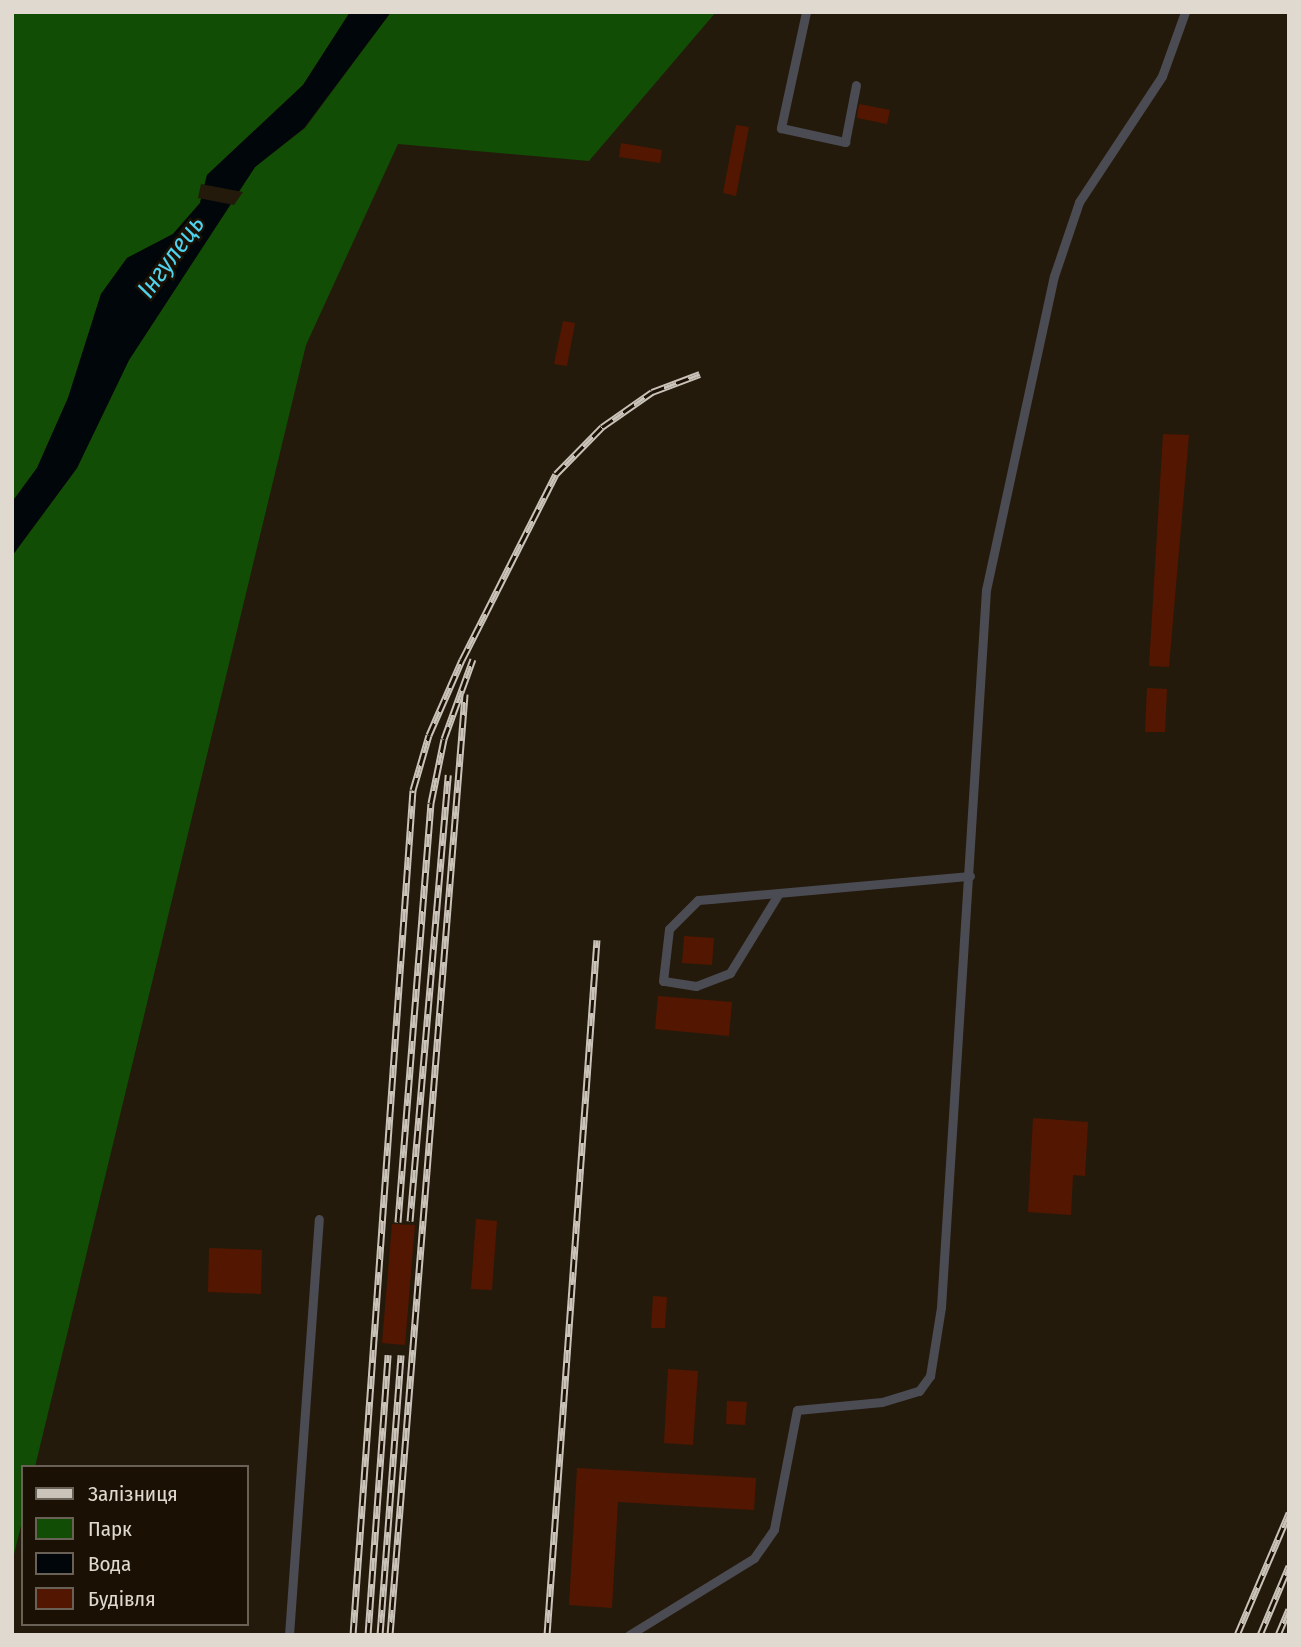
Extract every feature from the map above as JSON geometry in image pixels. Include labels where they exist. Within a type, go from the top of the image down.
[{"type":"lane","points":[[806,12],[781,128],[845,142],[856,85]]},
{"type":"lane","points":[[629,1635],[754,1559],[774,1529],[797,1410],[882,1402],[919,1391],[930,1376],[941,1307],[986,590],[1054,276],[1079,202],[1162,76],[1185,12]]},
{"type":"lane","points":[[779,893],[730,973],[696,986],[663,981],[665,944],[685,907],[698,900],[970,876]]},
{"type":"lane","points":[[289,1635],[319,1219]]},
{"type":"green space","points":[[12,12],[350,12],[303,85],[207,175],[200,203],[173,234],[127,258],[101,294],[68,398],[37,468],[12,502]]},
{"type":"green space","points":[[391,12],[716,12],[589,161],[398,144],[306,345],[35,1465],[21,1465],[21,1526],[12,1562],[12,556],[77,468],[129,360],[255,167],[305,128]]},
{"type":"water","name":"Інгулець","points":[[350,12],[391,12],[304,128],[255,167],[129,360],[77,468],[12,556],[12,502],[37,468],[68,398],[101,294],[127,258],[173,234],[200,203],[207,175],[303,85]]},
{"type":"pier","points":[[201,184],[243,192],[234,205],[198,198]]},
{"type":"building","points":[[859,104],[890,110],[887,124],[857,118]]},
{"type":"building","points":[[736,125],[749,127],[736,196],[723,193]]},
{"type":"building","points":[[621,143],[662,150],[660,163],[619,157]]},
{"type":"building","points":[[563,321],[575,323],[567,366],[554,364]]},
{"type":"building","points":[[1163,434],[1189,435],[1169,667],[1149,666]]},
{"type":"building","points":[[1147,688],[1167,689],[1165,732],[1145,732]]},
{"type":"building","points":[[684,936],[714,938],[712,965],[682,963]]},
{"type":"building","points":[[658,996],[732,1002],[729,1036],[655,1029]]},
{"type":"building","points":[[1033,1118],[1088,1122],[1085,1176],[1073,1175],[1071,1215],[1028,1212]]},
{"type":"building","points":[[476,1219],[497,1221],[492,1290],[471,1289]]},
{"type":"building","points":[[392,1224],[415,1225],[405,1345],[382,1343]]},
{"type":"building","points":[[209,1248],[262,1250],[261,1294],[208,1292]]},
{"type":"building","points":[[653,1296],[667,1297],[665,1328],[651,1328]]},
{"type":"building","points":[[668,1369],[698,1371],[693,1445],[664,1443]]},
{"type":"building","points":[[727,1401],[747,1402],[745,1425],[726,1424]]},
{"type":"building","points":[[577,1468],[756,1478],[754,1510],[618,1502],[612,1608],[569,1605]]},
{"type":"railway","points":[[353,1635],[413,790],[429,735],[462,660],[556,474],[602,427],[652,392],[700,374]]},
{"type":"railway","points":[[398,1222],[431,803],[444,739],[473,659]]},
{"type":"railway","points":[[390,1635],[465,694]]},
{"type":"railway","points":[[410,1221],[448,775]]},
{"type":"railway","points":[[547,1635],[597,940]]},
{"type":"railway","points":[[368,1635],[388,1355]]},
{"type":"railway","points":[[380,1635],[401,1355]]},
{"type":"railway","points":[[1237,1635],[1289,1513]]},
{"type":"railway","points":[[1260,1635],[1289,1566]]},
{"type":"railway","points":[[1278,1635],[1289,1609]]}]
